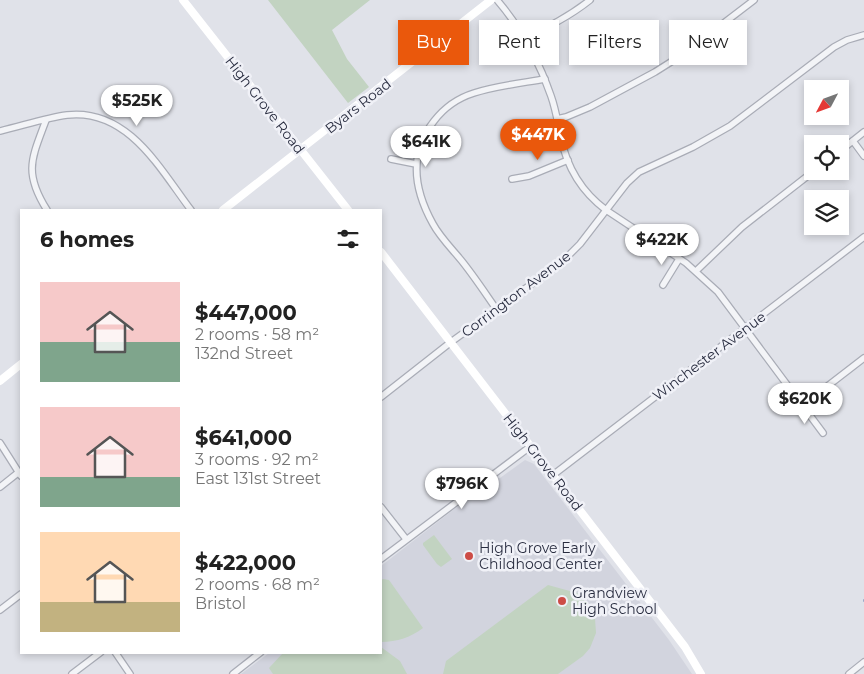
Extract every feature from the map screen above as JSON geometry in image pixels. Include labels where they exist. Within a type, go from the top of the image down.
[{"type":"main road","name":"High Grove Road","points":[[183,0],[347,209]]},
{"type":"main road","name":"Byars Road","points":[[224,209],[491,0]]},
{"type":"main road","name":"High Grove Road","points":[[382,253],[685,647],[701,674]]},
{"type":"main road","points":[[0,381],[20,365]]},
{"type":"street","points":[[497,0],[514,20]]},
{"type":"street","points":[[559,22],[590,0]]},
{"type":"street","points":[[558,119],[590,107],[655,72],[682,55],[745,3],[754,0]]},
{"type":"street","name":"Corrington Avenue","points":[[382,396],[451,342],[562,262],[580,244],[627,183],[639,172],[693,147],[730,126],[834,47],[847,40],[864,36]]},
{"type":"street","points":[[538,65],[545,79],[558,119],[561,139],[572,172],[584,189],[606,210],[696,270],[718,292],[823,433]]},
{"type":"street","points":[[497,310],[475,277],[434,226],[416,177],[419,146],[427,130],[439,114],[454,102],[474,93],[545,79]]},
{"type":"street","points":[[0,131],[68,115],[88,115],[107,120],[125,130],[143,146],[190,209]]},
{"type":"street","points":[[46,120],[32,158],[32,173],[36,190],[46,209]]},
{"type":"street","points":[[849,144],[864,132]]},
{"type":"street","points":[[853,141],[864,156]]},
{"type":"street","points":[[391,159],[416,164]]},
{"type":"street","points":[[512,178],[529,176],[568,160]]},
{"type":"street","points":[[696,270],[742,227],[804,179]]},
{"type":"street","name":"Winchester Avenue","points":[[553,475],[864,237]]},
{"type":"street","points":[[663,284],[679,259]]},
{"type":"street","points":[[803,405],[864,358]]},
{"type":"street","points":[[0,443],[20,474],[0,487]]},
{"type":"street","points":[[382,557],[531,446]]},
{"type":"street","points":[[382,508],[406,539]]},
{"type":"street","points":[[0,610],[20,595]]},
{"type":"street","points":[[72,674],[98,654]]},
{"type":"street","points":[[116,654],[130,674]]},
{"type":"street","points":[[233,674],[258,654]]},
{"type":"street","points":[[849,674],[864,662]]},
{"type":"shaded area","name":"Grandview High School","points":[[525,460],[534,464],[669,640],[692,674],[241,674],[268,654],[382,654],[382,565],[493,479],[500,478]]},
{"type":"green space","points":[[268,0],[370,0],[332,30],[347,59],[369,87],[348,103]]},
{"type":"green space","points":[[434,535],[452,559],[441,567],[423,545]]},
{"type":"green space","points":[[382,580],[389,580],[423,628],[404,638],[382,642]]},
{"type":"green space","points":[[548,585],[577,593],[592,609],[596,633],[590,648],[583,656],[558,674],[443,674],[446,661]]},
{"type":"green space","points":[[382,648],[400,661],[407,674],[273,674],[269,668],[282,654],[382,654]]},
{"type":"place","name":"High Grove Early Childhood Center","points":[[469,556]]},
{"type":"place","name":"Grandview High School","points":[[562,601]]}]
